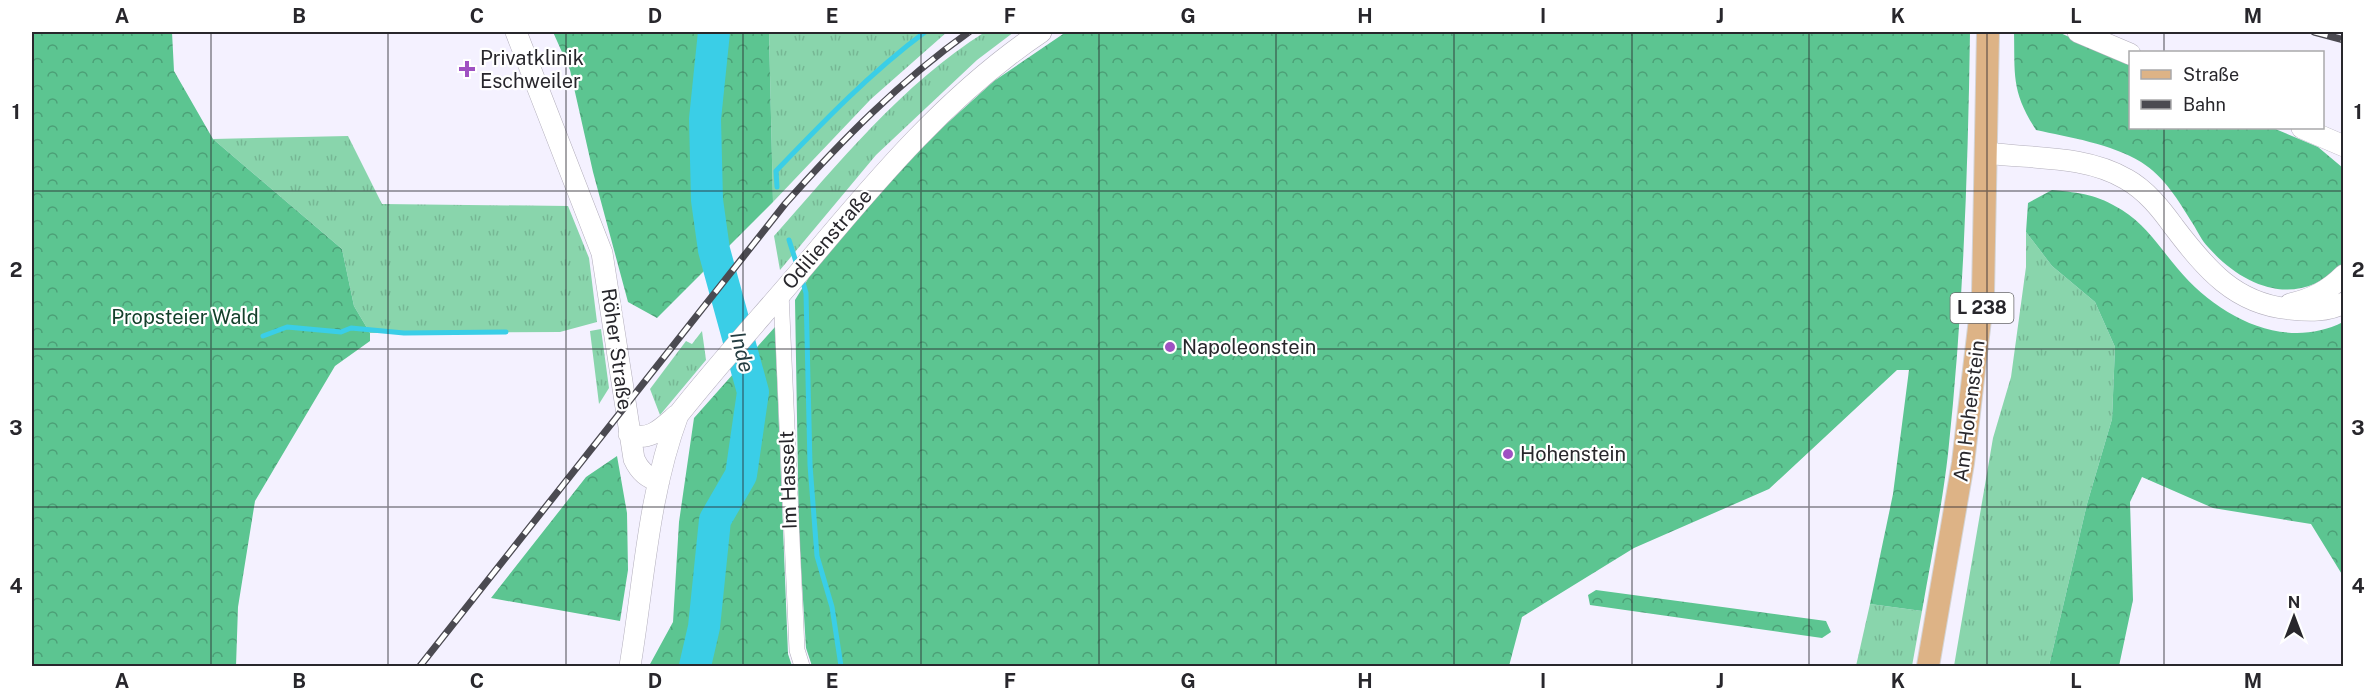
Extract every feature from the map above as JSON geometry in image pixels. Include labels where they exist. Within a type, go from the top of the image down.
[{"type":"main road","name":"Röher Straße","points":[[516,32],[602,253],[629,434],[638,468],[650,479],[659,481]]},
{"type":"main road","name":"Odilienstraße","points":[[659,481],[667,445],[678,415],[703,384],[885,171],[945,110],[988,72],[1041,32]]},
{"type":"main road","name":"Am Hohenstein","points":[[1928,666],[1963,463],[1983,294],[1988,32]]},
{"type":"main road","points":[[2078,32],[2129,54]]},
{"type":"main road","points":[[2304,129],[2343,146]]},
{"type":"main road","points":[[1987,153],[2091,164],[2128,180],[2164,213],[2214,275],[2236,292],[2262,305],[2316,310],[2336,307],[2343,303]]},
{"type":"main road","points":[[2275,308],[2305,301],[2329,289],[2343,275]]},
{"type":"main road","points":[[629,434],[640,438],[655,434],[678,415]]},
{"type":"main road","points":[[630,666],[659,481]]},
{"type":"street","name":"Im Hasselt","points":[[787,286],[796,650],[802,666]]},
{"type":"green space","name":"Propsteier Wald","points":[[32,32],[172,32],[174,71],[213,139],[342,249],[354,306],[370,333],[370,341],[335,366],[255,501],[238,607],[236,666],[32,666]]},
{"type":"green space","points":[[553,32],[769,32],[773,202],[657,318],[628,302],[593,172],[570,70]]},
{"type":"green space","points":[[769,32],[947,32],[871,99],[773,202]]},
{"type":"green space","points":[[985,32],[1014,32],[977,60],[876,155],[780,270],[774,236],[899,100],[955,53]]},
{"type":"green space","points":[[1066,32],[1970,32],[1964,243],[1953,401],[1943,494],[1922,611],[1870,604],[1893,494],[1909,370],[1897,370],[1769,489],[1634,548],[1522,617],[1509,666],[812,666],[806,648],[799,535],[795,300],[811,274],[892,173],[994,81]]},
{"type":"green space","points":[[2014,32],[2058,32],[2129,64],[2129,129],[2275,129],[2318,147],[2343,168],[2342,264],[2325,278],[2308,286],[2290,289],[2273,288],[2255,283],[2238,274],[2206,245],[2182,206],[2150,168],[2117,150],[2076,138],[2036,130],[2018,93]]},
{"type":"green space","points":[[348,136],[382,204],[568,206],[589,258],[597,322],[560,332],[370,333],[354,306],[342,249],[213,139]]},
{"type":"green space","points":[[2052,190],[2088,195],[2131,216],[2194,286],[2232,314],[2253,324],[2275,331],[2298,333],[2321,330],[2343,322],[2343,576],[2311,524],[2213,508],[2142,477],[2130,502],[2133,600],[2119,666],[2049,666],[2087,504],[2112,419],[2115,347],[2095,302],[2052,266],[2026,232],[2028,203]]},
{"type":"green space","points":[[2026,232],[2052,266],[2095,302],[2115,347],[2112,419],[2087,504],[2049,666],[1954,666],[1993,438],[2011,377],[2026,267]]},
{"type":"green space","points":[[775,327],[788,654],[792,666],[649,666],[673,622],[679,522],[694,418]]},
{"type":"green space","points":[[601,329],[609,388],[599,404],[590,331]]},
{"type":"green space","points":[[702,331],[706,360],[660,415],[650,389],[686,341],[692,344]]},
{"type":"green space","points":[[617,456],[627,513],[628,570],[620,621],[491,598],[586,477]]},
{"type":"green space","points":[[1596,590],[1826,621],[1831,632],[1822,638],[1590,605],[1588,595]]},
{"type":"green space","points":[[1870,604],[1922,611],[1912,666],[1856,666]]},
{"type":"waterway","name":"Inde","points":[[695,666],[704,627],[715,520],[741,475],[753,392],[714,250],[707,200],[705,119],[714,32]]},
{"type":"waterway","points":[[777,187],[776,171],[866,81],[925,32]]},
{"type":"waterway","points":[[789,240],[797,265]]},
{"type":"waterway","points":[[802,279],[806,293],[810,465],[817,556],[832,607],[841,666]]},
{"type":"waterway","points":[[263,336],[287,327],[341,332],[351,328],[404,333],[506,332]]},
{"type":"railway","points":[[420,666],[785,204],[828,157],[895,91],[969,32]]},
{"type":"railway","points":[[2314,32],[2344,40]]},
{"type":"place","name":"Privatklinik Eschweiler","points":[[467,69]]},
{"type":"place","name":"Napoleonstein","points":[[1170,347]]},
{"type":"place","name":"Hohenstein","points":[[1508,454]]}]
